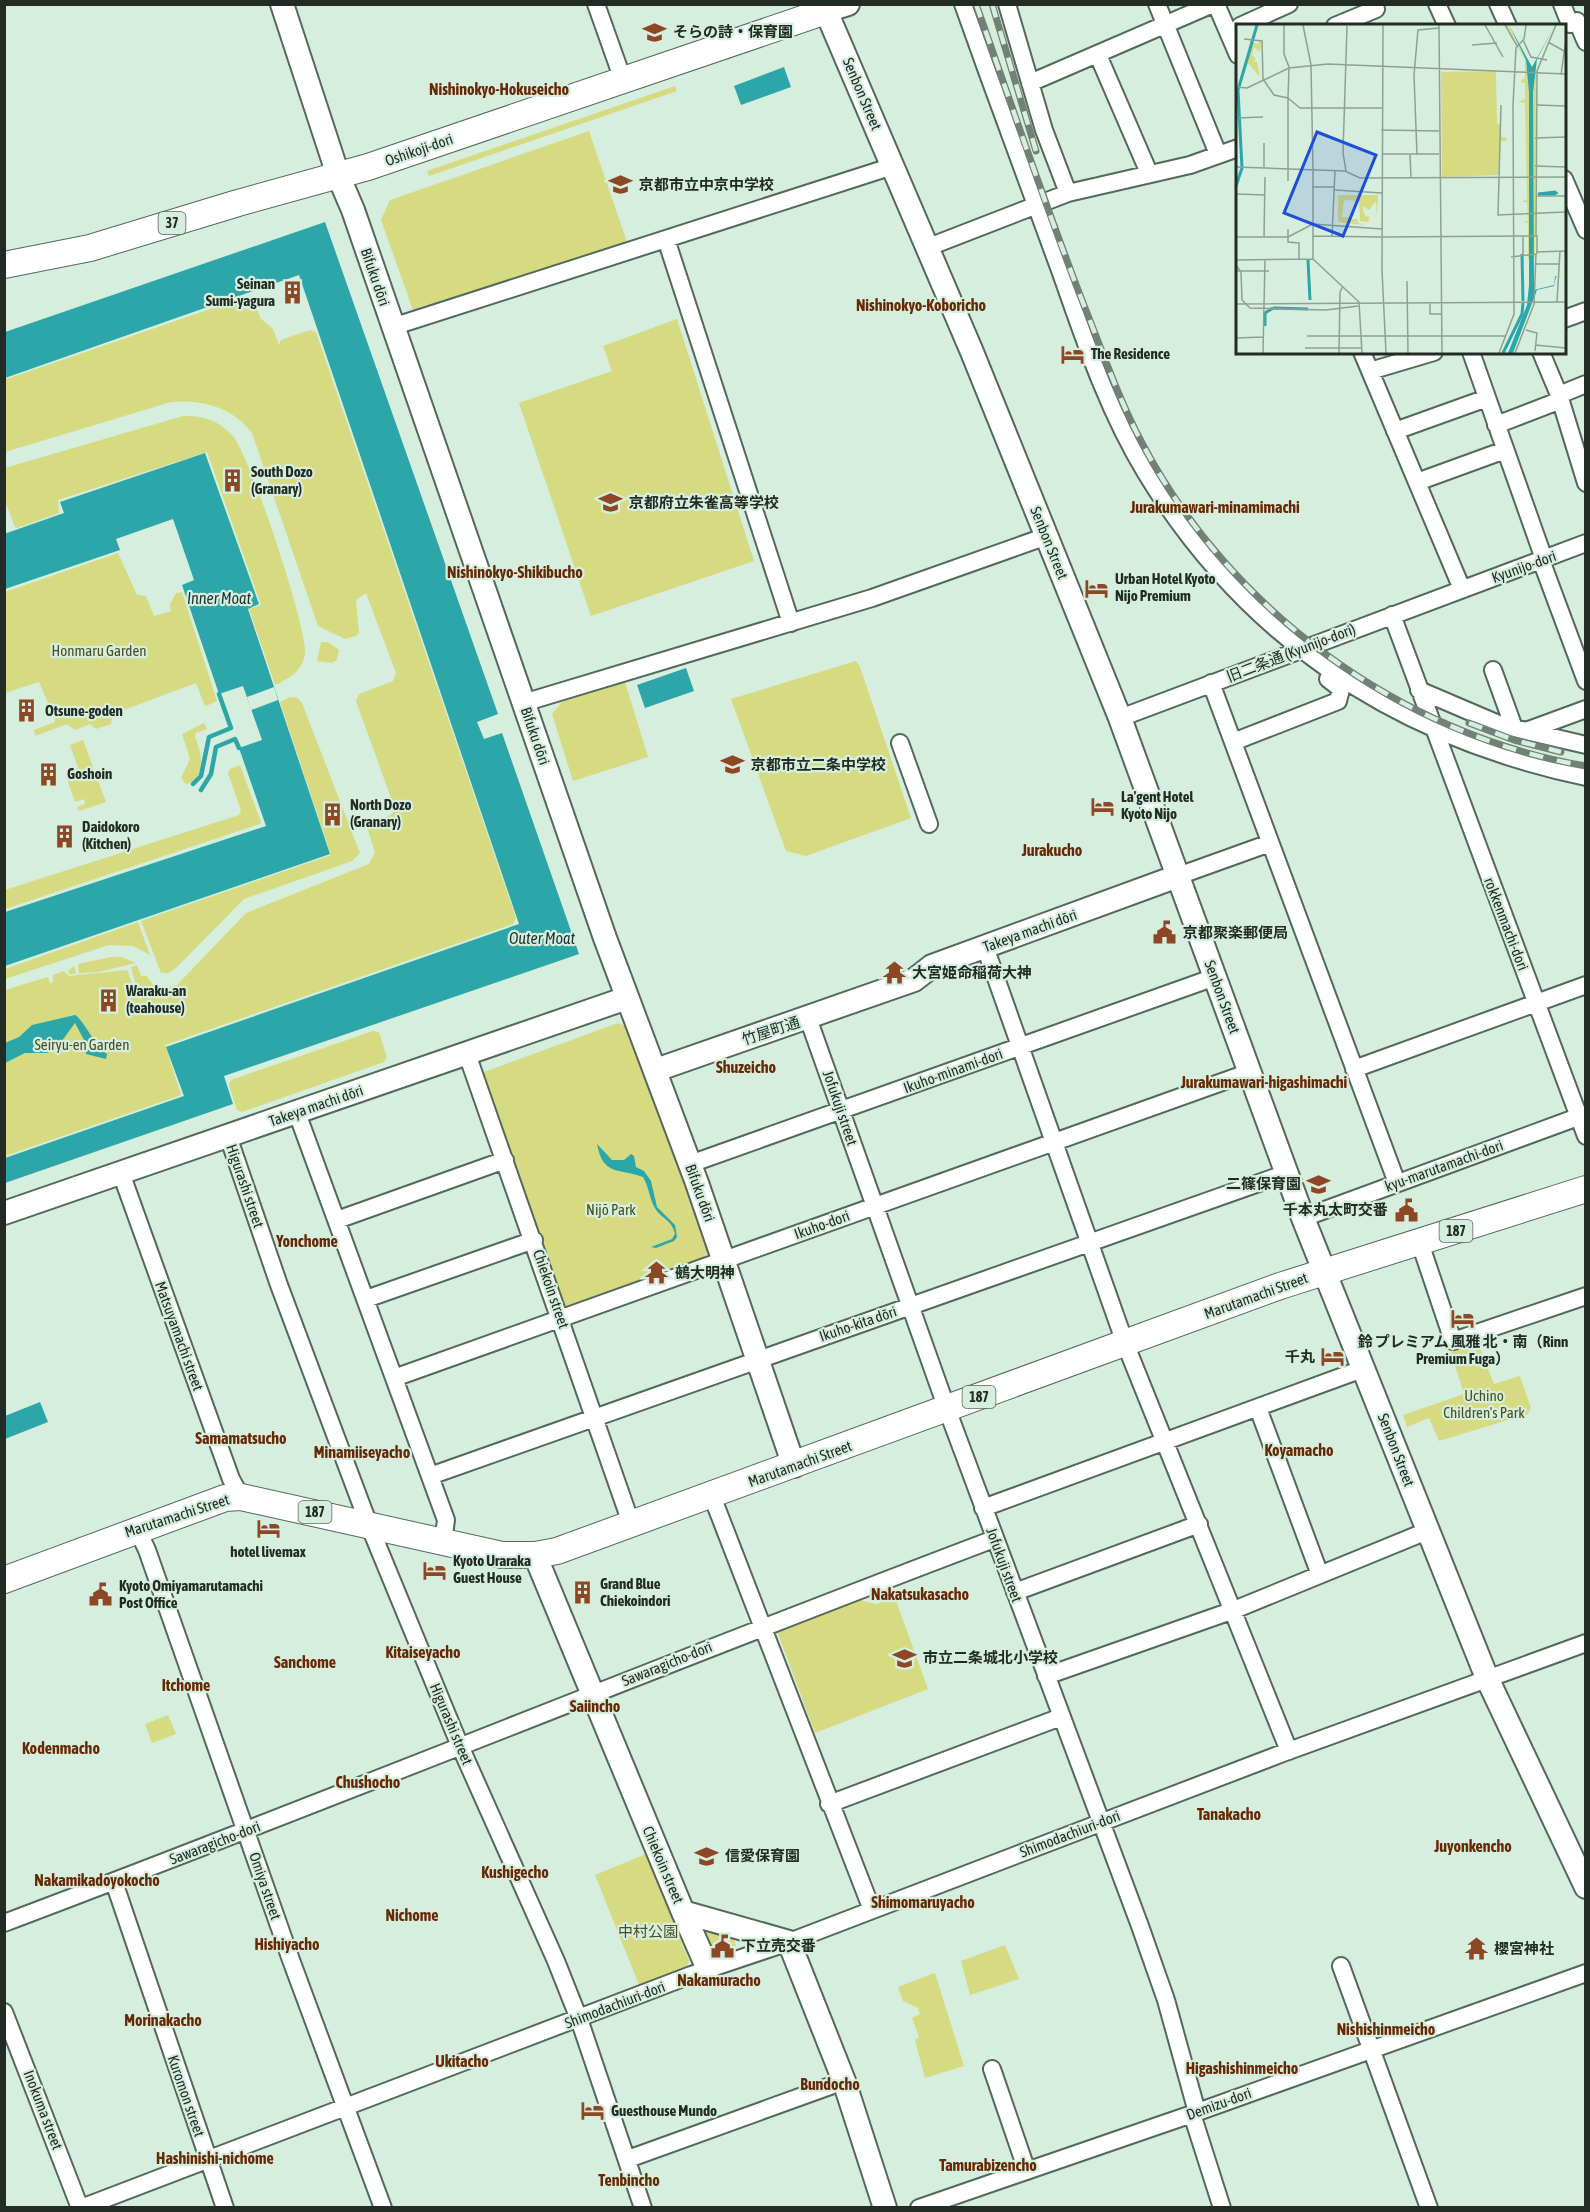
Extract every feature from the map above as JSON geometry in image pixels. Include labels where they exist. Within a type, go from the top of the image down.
[{"type":"main road","name":"Oshikoji-dori","points":[[4,265],[90,248],[338,175],[623,80],[832,6]]},
{"type":"main road","name":"Marutamachi Street","points":[[4,1580],[225,1498],[240,1497],[502,1555],[536,1555],[558,1551],[632,1526],[1326,1271],[1586,1190]]},
{"type":"street","name":"Bifuku dōri","points":[[282,4],[338,175],[627,998],[656,1071],[759,1359],[794,1466]]},
{"type":"street","points":[[596,4],[623,80]]},
{"type":"street","points":[[963,4],[1101,384],[1145,472],[1215,567],[1298,651],[1341,689],[1338,702],[1233,742]]},
{"type":"street","points":[[1007,4],[1030,83],[1068,193]]},
{"type":"street","points":[[1157,4],[1218,154]]},
{"type":"street","points":[[1030,83],[1214,4],[1235,28]]},
{"type":"street","points":[[1244,24],[1289,4]]},
{"type":"street","points":[[1437,4],[1446,24]]},
{"type":"street","points":[[1497,4],[1507,24]]},
{"type":"street","points":[[1562,4],[1586,42]]},
{"type":"street","name":"Senbon Street","points":[[832,6],[926,248],[972,352],[1120,718],[1287,1173],[1427,1531],[1487,1678],[1586,1887]]},
{"type":"street","points":[[1340,24],[1376,9]]},
{"type":"street","points":[[1098,55],[1149,173]]},
{"type":"street","points":[[926,248],[1068,193],[1190,165],[1236,149]]},
{"type":"street","points":[[392,327],[893,166]]},
{"type":"street","points":[[1566,184],[1586,230]]},
{"type":"street","points":[[666,239],[791,622]]},
{"type":"street","points":[[1566,318],[1586,311]]},
{"type":"street","points":[[1363,354],[1462,589]]},
{"type":"street","points":[[1370,371],[1427,354]]},
{"type":"street","points":[[1472,354],[1586,681]]},
{"type":"street","points":[[1542,354],[1582,459],[1586,483]]},
{"type":"street","points":[[1496,425],[1560,398],[1586,384]]},
{"type":"street","points":[[1395,431],[1487,398]]},
{"type":"street","points":[[1417,482],[1505,450]]},
{"type":"street","points":[[523,703],[872,598],[1047,536]]},
{"type":"street","name":"Kyunijo-dori","points":[[1462,589],[1586,543]]},
{"type":"street","name":"旧二条通 (Kyunijo-dori)","points":[[1120,718],[1462,589]]},
{"type":"street","name":"rokkenmachi-dori","points":[[1392,615],[1536,1003],[1582,1115],[1586,1136]]},
{"type":"street","points":[[1298,651],[1346,683],[1434,730],[1492,752],[1586,777]]},
{"type":"street","points":[[1493,669],[1520,729]]},
{"type":"street","points":[[1211,683],[1396,1183]]},
{"type":"street","points":[[1419,690],[1520,729],[1586,745]]},
{"type":"street","points":[[1520,729],[1586,709]]},
{"type":"street","points":[[900,743],[929,824]]},
{"type":"street","points":[[1178,876],[1270,843]]},
{"type":"street","name":"Takeya machi dōri","points":[[985,947],[1178,876]]},
{"type":"street","points":[[985,947],[1125,1343],[1167,1442],[1289,1750]]},
{"type":"street","name":"竹屋町通","points":[[656,1071],[914,980],[932,966],[985,947]]},
{"type":"street","name":"Ikuho-minami-dori","points":[[690,1164],[1215,977]]},
{"type":"street","points":[[1354,1069],[1586,985]]},
{"type":"street","name":"Takeya machi dōri","points":[[4,1214],[627,998]]},
{"type":"street","name":"Jofukuji street","points":[[808,1018],[994,1539],[1166,2000],[1194,2113],[1222,2208]]},
{"type":"street","name":"Chiekoin street","points":[[467,1054],[534,1240],[632,1526]]},
{"type":"street","name":"Ikuho-dori","points":[[394,1378],[1250,1072]]},
{"type":"street","points":[[297,1113],[446,1520],[442,1542]]},
{"type":"street","name":"kyu-marutamachi-dori","points":[[1304,1218],[1582,1115]]},
{"type":"street","name":"Higurashi street","points":[[228,1137],[279,1285],[369,1525],[460,1746],[556,1961],[579,2019],[643,2208]]},
{"type":"street","points":[[337,1220],[506,1160]]},
{"type":"street","name":"Matsuyamachi street","points":[[121,1173],[231,1479],[240,1497]]},
{"type":"street","name":"Ikuho-kita dōri","points":[[430,1476],[1287,1173]]},
{"type":"street","points":[[366,1299],[534,1240]]},
{"type":"street","points":[[1420,1243],[1453,1341],[1586,1296]]},
{"type":"street","points":[[983,1508],[1365,1368]]},
{"type":"street","points":[[1258,1408],[1320,1575]]},
{"type":"street","points":[[712,1496],[829,1804],[872,1910]]},
{"type":"street","points":[[1015,1592],[1198,1524]]},
{"type":"street","name":"Omiya street","points":[[137,1529],[147,1550],[246,1832],[383,2208]]},
{"type":"street","points":[[1046,1676],[1233,1610],[1427,1531]]},
{"type":"street","name":"Sawaragicho-dori","points":[[4,1923],[246,1832],[762,1627],[994,1539]]},
{"type":"street","name":"Chiekoin street","points":[[536,1555],[683,1912],[789,1942]]},
{"type":"street","name":"Shimodachiuri-dori","points":[[80,2208],[708,1969],[789,1942],[1289,1750],[1586,1643]]},
{"type":"street","points":[[829,1804],[1061,1717]]},
{"type":"street","name":"Kuromon street","points":[[114,1882],[225,2208]]},
{"type":"street","points":[[683,1912],[708,1969]]},
{"type":"street","points":[[789,1942],[844,2081],[885,2208]]},
{"type":"street","points":[[1341,1966],[1429,2208]]},
{"type":"street","name":"Demizu-dori","points":[[919,2208],[1586,1973]]},
{"type":"street","name":"Inokuma street","points":[[4,2012],[80,2208]]},
{"type":"street","points":[[992,2069],[1027,2171]]},
{"type":"street","points":[[628,2159],[844,2081]]},
{"type":"green space","points":[[675,86],[677,91],[429,176],[427,171]]},
{"type":"green space","points":[[589,131],[627,242],[413,310],[381,220],[390,200]]},
{"type":"green space","name":"Seiryu-en Garden","points":[[248,296],[254,299],[260,318],[273,329],[279,345],[281,340],[310,330],[316,332],[516,918],[513,924],[165,1045],[181,1095],[5,1156],[5,990],[48,977],[50,983],[53,982],[53,975],[64,971],[69,976],[127,970],[141,1005],[131,967],[137,965],[141,976],[147,976],[156,986],[163,988],[177,985],[246,913],[369,864],[375,853],[367,827],[392,814],[395,809],[356,701],[359,694],[393,681],[396,673],[366,593],[356,600],[359,633],[356,636],[345,639],[318,626],[252,433],[244,424],[236,417],[216,407],[194,402],[171,402],[5,452],[4,380]]},
{"type":"green space","points":[[677,319],[754,561],[591,616],[519,403],[612,371],[603,346]]},
{"type":"green space","points":[[183,416],[209,419],[232,435],[240,448],[264,506],[298,613],[305,654],[294,674],[275,685],[249,609],[261,605],[207,452],[58,500],[59,513],[17,528],[5,501],[5,468]]},
{"type":"green space","name":"Honmaru Garden","points":[[118,553],[137,595],[146,596],[154,616],[171,611],[170,604],[176,593],[182,592],[217,701],[206,706],[196,683],[113,714],[111,724],[96,729],[90,724],[75,730],[67,724],[35,736],[34,730],[55,722],[55,719],[39,682],[5,693],[5,592]]},
{"type":"green space","points":[[321,642],[328,642],[339,650],[337,660],[332,663],[317,661]]},
{"type":"green space","points":[[856,661],[911,818],[806,856],[786,851],[731,699]]},
{"type":"green space","points":[[625,682],[648,757],[573,781],[552,714],[562,702]]},
{"type":"green space","points":[[290,697],[298,698],[302,703],[360,853],[352,861],[244,899],[177,967],[169,973],[161,973],[141,921],[331,855],[280,702]]},
{"type":"green space","points":[[204,723],[207,729],[196,733],[195,736],[201,757],[201,771],[193,781],[186,784],[181,778],[190,759],[182,734]]},
{"type":"green space","points":[[83,740],[106,802],[79,811],[77,807],[85,804],[84,799],[75,802],[65,773],[78,768],[70,745]]},
{"type":"green space","points":[[240,765],[260,824],[5,909],[5,890],[239,815],[241,811],[228,773],[230,769]]},
{"type":"green space","points":[[138,922],[150,955],[133,946],[109,945],[5,979],[5,969]]},
{"type":"green space","points":[[121,957],[136,963],[99,972],[69,974],[68,971],[74,966],[76,973],[79,973],[78,964]]},
{"type":"green space","name":"Nijō Park","points":[[618,1023],[629,1028],[709,1250],[701,1262],[567,1311],[561,1307],[482,1076],[484,1072]]},
{"type":"green space","points":[[373,1031],[379,1032],[387,1057],[384,1062],[242,1112],[237,1110],[229,1085],[231,1080]]},
{"type":"green space","name":"Uchino Children's Park","points":[[1476,1337],[1494,1384],[1520,1376],[1531,1408],[1528,1414],[1439,1441],[1429,1418],[1407,1427],[1403,1415],[1464,1394],[1451,1353],[1453,1345]]},
{"type":"green space","points":[[895,1598],[928,1689],[815,1733],[777,1631],[859,1600],[876,1604]]},
{"type":"green space","points":[[168,1715],[176,1734],[152,1743],[145,1724]]},
{"type":"green space","name":"中村公園","points":[[646,1854],[689,1961],[684,1973],[641,1990],[595,1875]]},
{"type":"green space","points":[[708,1932],[732,1935],[736,1946],[714,1956],[704,1937]]},
{"type":"green space","points":[[1005,1945],[1019,1979],[970,1995],[961,1961]]},
{"type":"green space","points":[[935,1973],[964,2066],[925,2078],[915,2040],[919,2037],[912,2018],[920,2014],[918,2008],[903,2001],[898,1987]]},
{"type":"water","points":[[784,67],[791,87],[741,105],[734,86]]},
{"type":"water","name":"Outer Moat","points":[[325,222],[498,714],[477,722],[484,739],[502,733],[579,954],[224,1076],[233,1104],[5,1183],[5,1158],[184,1096],[166,1047],[519,924],[299,275],[5,378],[5,332]]},
{"type":"water","name":"Inner Moat","points":[[205,453],[259,604],[248,609],[330,854],[5,966],[5,912],[266,826],[239,748],[262,740],[243,686],[219,694],[182,585],[194,580],[173,519],[116,539],[120,550],[5,589],[4,534],[64,513],[60,502]]},
{"type":"water","points":[[686,668],[694,691],[645,708],[637,685]]},
{"type":"water","points":[[75,1015],[107,1054],[106,1059],[86,1054],[84,1040],[75,1023],[56,1049],[47,1053],[25,1053],[5,1063],[5,1043],[19,1037],[32,1025]]},
{"type":"water","points":[[597,1144],[612,1160],[624,1160],[631,1154],[634,1156],[636,1167],[644,1171],[651,1181],[657,1207],[675,1225],[677,1237],[674,1241],[656,1248],[651,1247],[672,1239],[675,1234],[674,1229],[655,1208],[643,1177],[608,1166],[603,1161]]},
{"type":"water","points":[[40,1402],[48,1422],[5,1439],[5,1416]]},
{"type":"pier","points":[[274,687],[278,700],[251,710],[247,697]]},
{"type":"waterway","points":[[193,784],[201,776],[209,737],[231,728],[219,694]]},
{"type":"waterway","points":[[201,790],[211,774],[216,747],[235,739],[239,748]]},
{"type":"railway","points":[[976,4],[1057,233],[1126,410],[1142,443],[1178,503],[1222,559],[1272,610],[1327,655],[1387,694],[1450,726],[1517,750],[1586,766]]},
{"type":"railway","points":[[992,4],[1036,151]]},
{"type":"railway","points":[[1469,723],[1514,740],[1561,752]]},
{"type":"place","name":"そらの詩・保育園","points":[[655,32]]},
{"type":"place","name":"京都市立中京中学校","points":[[621,185]]},
{"type":"place","name":"Seinan Sumi-yagura","points":[[293,293]]},
{"type":"place","name":"The Residence","points":[[1073,354]]},
{"type":"place","name":"South Dozo (Granary)","points":[[233,481]]},
{"type":"place","name":"京都府立朱雀高等学校","points":[[611,503]]},
{"type":"place","name":"Urban Hotel Kyoto Nijo Premium","points":[[1097,588]]},
{"type":"place","name":"Otsune-goden","points":[[27,711]]},
{"type":"place","name":"京都市立二条中学校","points":[[733,765]]},
{"type":"place","name":"Goshoin","points":[[49,774]]},
{"type":"place","name":"La'gent Hotel Kyoto Nijo","points":[[1103,806]]},
{"type":"place","name":"North Dozo (Granary)","points":[[332,814]]},
{"type":"place","name":"Daidokoro (Kitchen)","points":[[64,836]]},
{"type":"place","name":"京都聚楽郵便局","points":[[1165,933]]},
{"type":"place","name":"大宮姫命稲荷大神","points":[[894,973]]},
{"type":"place","name":"Waraku-an (teahouse)","points":[[108,1000]]},
{"type":"place","name":"二篠保育園","points":[[1319,1184]]},
{"type":"place","name":"千本丸太町交番","points":[[1406,1210]]},
{"type":"place","name":"鵺大明神","points":[[657,1273]]},
{"type":"place","name":"鈴 プレミアム 風雅 北・南（Rinn Premium Fuga）","points":[[1463,1318]]},
{"type":"place","name":"千丸","points":[[1333,1357]]},
{"type":"place","name":"hotel livemax","points":[[268,1528]]},
{"type":"place","name":"Kyoto Uraraka Guest House","points":[[435,1570]]},
{"type":"place","name":"Grand Blue Chiekoindori","points":[[582,1593]]},
{"type":"place","name":"Kyoto Omiyamarutamachi Post Office","points":[[101,1595]]},
{"type":"place","name":"市立二条城北小学校","points":[[905,1658]]},
{"type":"place","name":"信愛保育園","points":[[707,1856]]},
{"type":"place","name":"下立売交番","points":[[723,1946]]},
{"type":"place","name":"櫻宮神社","points":[[1476,1949]]},
{"type":"place","name":"Guesthouse Mundo","points":[[593,2111]]},
{"type":"district","name":"Nishinokyo-Hokuseicho","points":[[499,89]]},
{"type":"district","name":"Nishinokyo-Koboricho","points":[[921,305]]},
{"type":"district","name":"Jurakumawari-minamimachi","points":[[1215,507]]},
{"type":"district","name":"Nishinokyo-Shikibucho","points":[[515,572]]},
{"type":"district","name":"Jurakucho","points":[[1052,850]]},
{"type":"district","name":"Shuzeicho","points":[[746,1067]]},
{"type":"district","name":"Jurakumawari-higashimachi","points":[[1264,1082]]},
{"type":"district","name":"Yonchome","points":[[307,1241]]},
{"type":"district","name":"Samamatsucho","points":[[241,1438]]},
{"type":"district","name":"Koyamacho","points":[[1299,1450]]},
{"type":"district","name":"Minamiiseyacho","points":[[362,1452]]},
{"type":"district","name":"Nakatsukasacho","points":[[920,1594]]},
{"type":"district","name":"Kitaiseyacho","points":[[423,1652]]},
{"type":"district","name":"Sanchome","points":[[305,1662]]},
{"type":"district","name":"Itchome","points":[[186,1685]]},
{"type":"district","name":"Saiincho","points":[[595,1706]]},
{"type":"district","name":"Kodenmacho","points":[[61,1748]]},
{"type":"district","name":"Chushocho","points":[[368,1782]]},
{"type":"district","name":"Tanakacho","points":[[1229,1814]]},
{"type":"district","name":"Juyonkencho","points":[[1473,1846]]},
{"type":"district","name":"Kushigecho","points":[[515,1872]]},
{"type":"district","name":"Nakamikadoyokocho","points":[[97,1880]]},
{"type":"district","name":"Shimomaruyacho","points":[[923,1902]]},
{"type":"district","name":"Nichome","points":[[412,1915]]},
{"type":"district","name":"Hishiyacho","points":[[287,1944]]},
{"type":"district","name":"Nakamuracho","points":[[719,1980]]},
{"type":"district","name":"Morinakacho","points":[[163,2020]]},
{"type":"district","name":"Nishishinmeicho","points":[[1386,2029]]},
{"type":"district","name":"Ukitacho","points":[[462,2061]]},
{"type":"district","name":"Higashishinmeicho","points":[[1242,2068]]},
{"type":"district","name":"Bundocho","points":[[830,2084]]},
{"type":"district","name":"Hashinishi-nichome","points":[[215,2158]]},
{"type":"district","name":"Tamurabizencho","points":[[988,2165]]},
{"type":"district","name":"Tenbincho","points":[[629,2180]]}]
